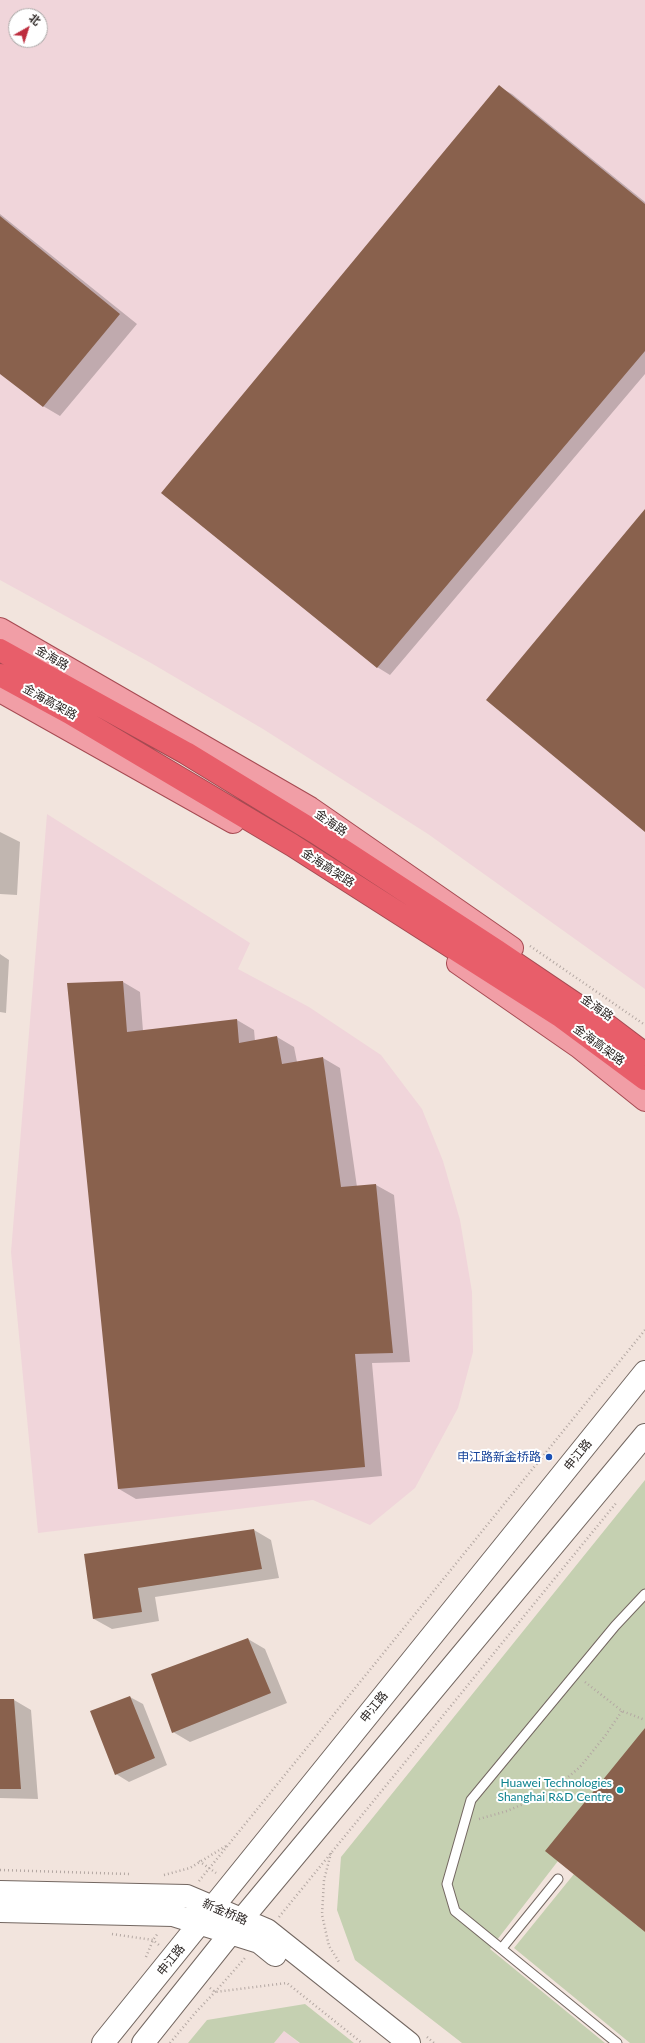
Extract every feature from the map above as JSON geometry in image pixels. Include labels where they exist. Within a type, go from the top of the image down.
[{"type":"highway","name":"金海高架路","points":[[0,650],[186,753],[308,828],[497,951],[608,1026],[645,1054]]},
{"type":"highway","name":"金海高架路","points":[[0,675],[70,713],[292,845],[560,1016],[645,1079]]},
{"type":"main road","name":"金海路","points":[[0,628],[310,808],[645,1043]]},
{"type":"main road","points":[[0,691],[247,830],[402,924],[579,1047],[645,1100]]},
{"type":"main road","name":"申江路","points":[[103,2043],[645,1372]]},
{"type":"main road","points":[[143,2043],[236,1927],[645,1434]]},
{"type":"main road","name":"新金桥路","points":[[0,1892],[187,1896],[207,1915],[236,1927],[259,1942],[386,2043]]},
{"type":"main road","name":"新金桥路","points":[[0,1911],[207,1915]]},
{"type":"main road","name":"新金桥路","points":[[236,1927],[268,1930],[410,2043]]},
{"type":"lane","points":[[617,2043],[455,1911],[447,1884],[471,1800],[615,1626],[645,1594]]},
{"type":"lane","points":[[502,1948],[558,1879]]},
{"type":"path","points":[[199,1861],[210,1868],[645,1330]]},
{"type":"path","points":[[278,1917],[620,1498]]},
{"type":"path","points":[[574,1675],[622,1711],[645,1720]]},
{"type":"path","points":[[464,1823],[507,1811],[549,1793],[580,1767],[605,1736],[622,1711]]},
{"type":"path","points":[[156,1875],[164,1875],[190,1868],[199,1861],[229,1844]]},
{"type":"path","points":[[331,1852],[324,1880],[322,1915],[329,1946],[341,1964]]},
{"type":"path","points":[[0,1870],[136,1874]]},
{"type":"path","points":[[132,1937],[153,1940]]},
{"type":"path","points":[[170,2043],[196,2012],[216,1992],[287,1983],[362,2043]]},
{"type":"shaded area","points":[[0,0],[645,0],[645,989],[428,834],[263,729],[151,663],[0,580]]},
{"type":"shaded area","points":[[47,814],[250,943],[238,969],[309,1007],[381,1055],[422,1109],[443,1161],[460,1220],[472,1292],[473,1352],[458,1408],[415,1488],[370,1525],[313,1500],[38,1533],[11,1252]]},
{"type":"shaded area","points":[[284,2031],[299,2043],[274,2043]]},
{"type":"green space","points":[[645,1480],[645,1728],[558,1861],[490,1949],[605,2043],[462,2043],[355,1960],[337,1910],[341,1857]]},
{"type":"green space","points":[[574,1874],[645,1932],[645,2043],[630,2043],[514,1948]]},
{"type":"green space","points":[[305,2004],[354,2043],[300,2043],[284,2031],[274,2043],[188,2043],[207,2020]]},
{"type":"building","points":[[499,85],[645,204],[645,351],[377,668],[161,493]]},
{"type":"building","points":[[0,216],[120,314],[43,407],[0,374]]},
{"type":"building","points":[[645,509],[645,832],[486,700]]},
{"type":"building","points":[[123,981],[127,1032],[237,1019],[239,1043],[277,1036],[282,1064],[323,1057],[341,1187],[376,1184],[393,1353],[355,1354],[365,1467],[118,1489],[67,983]]},
{"type":"building","points":[[254,1529],[262,1569],[138,1588],[142,1612],[93,1619],[84,1554]]},
{"type":"building","points":[[248,1638],[271,1693],[172,1733],[151,1674]]},
{"type":"building","points":[[130,1696],[155,1758],[115,1775],[90,1711]]},
{"type":"building","points":[[0,1699],[14,1699],[21,1789],[0,1789]]},
{"type":"building","name":"Huawei Technologies Shanghai R&D Centre","points":[[645,1728],[645,1932],[545,1851]]},
{"type":"place","name":"申江路新金桥路","points":[[549,1457]]},
{"type":"place","name":"Huawei Technologies Shanghai R&D Centre","points":[[620,1790]]}]
